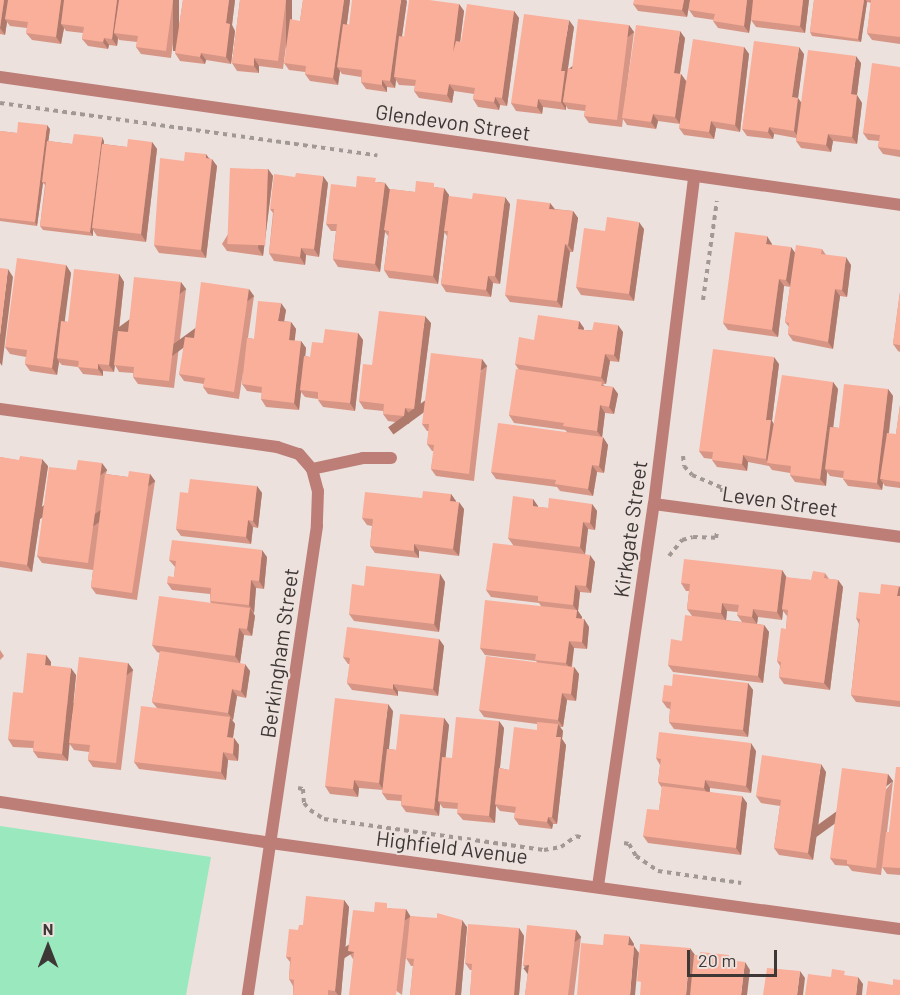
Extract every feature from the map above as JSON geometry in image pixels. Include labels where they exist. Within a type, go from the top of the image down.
[{"type":"street","name":"Glendevon Street","points":[[0,77],[900,205]]},
{"type":"street","name":"Kirkgate Street","points":[[598,886],[654,504],[694,176]]},
{"type":"street","points":[[0,409],[277,447],[298,454],[312,469],[363,458],[391,458]]},
{"type":"street","name":"Berkingham Street","points":[[248,995],[317,526],[318,491],[312,469]]},
{"type":"street","name":"Leven Street","points":[[654,504],[900,537]]},
{"type":"street","name":"Highfield Avenue","points":[[0,802],[271,843],[900,929]]},
{"type":"path","points":[[702,307],[717,201]]},
{"type":"path","points":[[682,453],[684,466],[692,476],[722,488],[722,494]]},
{"type":"path","points":[[667,558],[682,540],[693,537],[716,538],[718,528]]},
{"type":"path","points":[[295,787],[303,789],[304,803],[324,819],[544,850],[561,847],[576,836],[582,837]]},
{"type":"path","points":[[627,833],[629,844],[636,856],[658,871],[750,884]]},
{"type":"path","points":[[622,843],[629,844]]},
{"type":"green space","points":[[0,826],[211,857],[186,995],[0,995]]},
{"type":"building","points":[[0,0],[4,0],[0,28]]},
{"type":"building","points":[[8,0],[61,0],[56,37],[26,33],[28,22],[5,19]]},
{"type":"building","points":[[64,0],[117,0],[112,39],[104,38],[103,42],[82,39],[84,27],[61,24]]},
{"type":"building","points":[[119,0],[173,0],[166,51],[136,47],[138,36],[114,33]]},
{"type":"building","points":[[183,0],[229,0],[226,23],[230,24],[226,57],[201,53],[200,57],[175,53]]},
{"type":"building","points":[[240,0],[286,0],[278,61],[254,58],[254,66],[232,63]]},
{"type":"building","points":[[303,0],[344,0],[333,78],[305,74],[306,66],[284,63],[290,19],[300,21]]},
{"type":"building","points":[[352,0],[401,0],[390,81],[382,80],[382,85],[361,82],[362,70],[337,67],[343,24],[349,25]]},
{"type":"building","points":[[409,0],[459,4],[453,52],[456,41],[461,42],[467,4],[514,11],[502,98],[495,97],[494,102],[473,99],[475,88],[449,84],[447,95],[414,91],[416,80],[394,77],[399,36],[404,37]]},
{"type":"building","points":[[634,0],[684,0],[682,10],[633,4]]},
{"type":"building","points":[[690,0],[747,0],[744,26],[713,21],[715,14],[689,10]]},
{"type":"building","points":[[753,0],[803,0],[800,26],[751,20]]},
{"type":"building","points":[[814,0],[864,0],[858,39],[810,32]]},
{"type":"building","points":[[871,0],[900,0],[900,37],[867,33]]},
{"type":"building","points":[[524,14],[569,20],[561,71],[565,71],[561,102],[538,99],[537,107],[511,103]]},
{"type":"building","points":[[578,19],[629,25],[617,120],[584,116],[586,105],[563,102],[568,68],[572,69]]},
{"type":"building","points":[[636,25],[680,31],[674,73],[681,74],[675,117],[653,114],[651,122],[622,118]]},
{"type":"building","points":[[693,39],[744,47],[735,125],[711,121],[709,132],[679,128]]},
{"type":"building","points":[[754,41],[799,47],[792,97],[798,98],[794,131],[769,127],[768,132],[742,129]]},
{"type":"building","points":[[808,50],[856,56],[851,94],[857,95],[852,137],[828,134],[826,145],[796,141]]},
{"type":"building","points":[[872,63],[900,67],[900,150],[878,147],[880,135],[863,133]]},
{"type":"building","points":[[18,122],[47,125],[35,222],[0,218],[0,131],[17,133]]},
{"type":"building","points":[[74,134],[102,137],[90,232],[40,226],[46,182],[42,182],[47,141],[72,144]]},
{"type":"building","points":[[128,139],[152,142],[141,234],[92,228],[102,144],[127,147]]},
{"type":"building","points":[[185,152],[206,154],[206,158],[212,159],[201,250],[154,245],[160,158],[184,161]]},
{"type":"building","points":[[230,168],[268,169],[265,245],[227,244]]},
{"type":"building","points":[[296,173],[323,176],[314,249],[301,248],[300,257],[269,253],[274,209],[270,209],[274,174],[295,177]]},
{"type":"building","points":[[357,176],[376,178],[375,182],[385,183],[375,264],[333,259],[337,224],[326,224],[331,184],[356,187]]},
{"type":"building","points":[[416,181],[434,183],[434,187],[444,188],[433,276],[384,270],[389,231],[384,230],[390,189],[415,192]]},
{"type":"building","points":[[473,193],[505,197],[495,276],[488,276],[486,290],[441,284],[448,231],[444,231],[449,196],[472,199]]},
{"type":"building","points":[[517,199],[550,203],[549,209],[573,211],[568,245],[565,244],[557,301],[505,295]]},
{"type":"building","points":[[607,217],[639,222],[629,294],[576,287],[584,228],[605,231]]},
{"type":"building","points":[[735,232],[767,236],[766,244],[791,247],[786,280],[779,279],[772,330],[723,323]]},
{"type":"building","points":[[796,245],[822,249],[821,254],[846,257],[842,290],[835,289],[828,342],[788,334],[789,323],[785,322]]},
{"type":"building","points":[[17,258],[66,265],[52,368],[25,364],[27,350],[5,347]]},
{"type":"building","points":[[0,268],[8,269],[0,335]]},
{"type":"building","points":[[74,269],[119,274],[109,365],[98,364],[98,369],[78,367],[79,361],[57,358],[61,321],[68,322]]},
{"type":"building","points":[[134,277],[181,282],[169,381],[133,377],[134,367],[114,365],[118,331],[128,332]]},
{"type":"building","points":[[201,282],[249,289],[234,392],[203,387],[205,378],[179,374],[185,337],[194,338]]},
{"type":"building","points":[[900,292],[900,345],[893,344]]},
{"type":"building","points":[[258,301],[281,303],[278,321],[291,322],[289,340],[301,341],[294,403],[261,399],[262,387],[242,384],[247,338],[254,339]]},
{"type":"building","points":[[379,311],[425,316],[414,409],[405,408],[404,416],[383,414],[384,404],[359,401],[363,364],[372,365]]},
{"type":"building","points":[[538,315],[579,321],[578,329],[592,331],[594,322],[618,325],[614,355],[605,354],[601,377],[515,364],[519,337],[534,340]]},
{"type":"building","points":[[325,329],[358,333],[350,403],[318,400],[318,392],[300,390],[304,356],[310,357],[312,342],[323,343]]},
{"type":"building","points":[[713,349],[774,357],[766,420],[771,420],[766,459],[743,455],[742,464],[712,460],[713,452],[699,451]]},
{"type":"building","points":[[431,353],[482,359],[469,474],[431,469],[434,445],[427,444],[429,424],[422,424]]},
{"type":"building","points":[[516,369],[602,382],[601,386],[613,387],[609,407],[600,405],[597,431],[563,426],[564,423],[509,415]]},
{"type":"building","points":[[782,375],[833,382],[820,479],[790,475],[791,466],[767,463]]},
{"type":"building","points":[[844,384],[888,389],[877,483],[843,479],[844,471],[825,469],[830,427],[839,428]]},
{"type":"building","points":[[900,405],[900,482],[880,479],[887,433],[896,434]]},
{"type":"building","points":[[498,423],[603,437],[599,466],[592,465],[588,489],[555,484],[556,480],[491,472]]},
{"type":"building","points":[[20,456],[42,459],[27,565],[0,561],[0,457],[19,460]]},
{"type":"building","points":[[78,460],[102,463],[88,563],[37,556],[49,467],[76,470]]},
{"type":"building","points":[[129,471],[150,474],[132,593],[91,587],[105,474],[128,477]]},
{"type":"building","points":[[190,479],[257,486],[253,521],[248,520],[246,537],[176,529],[180,492],[188,493]]},
{"type":"building","points":[[423,491],[451,494],[450,501],[459,502],[453,549],[414,544],[414,551],[370,546],[373,519],[362,518],[365,492],[422,498]]},
{"type":"building","points":[[513,496],[533,499],[533,506],[548,508],[549,498],[592,504],[590,523],[583,522],[580,547],[508,538]]},
{"type":"building","points":[[172,540],[262,550],[259,581],[251,580],[249,605],[210,601],[211,588],[167,583],[168,576],[174,577],[176,561],[169,560]]},
{"type":"building","points":[[493,543],[590,555],[586,586],[575,585],[573,605],[538,601],[538,596],[486,590]]},
{"type":"building","points":[[684,559],[782,570],[777,612],[753,609],[752,617],[737,615],[739,605],[722,603],[721,613],[687,609],[690,584],[681,583]]},
{"type":"building","points":[[366,566],[440,574],[434,624],[349,614],[352,584],[364,586]]},
{"type":"building","points":[[813,571],[825,573],[824,578],[838,580],[824,683],[779,677],[781,662],[777,661],[781,628],[786,629],[788,610],[782,609],[786,577],[811,580]]},
{"type":"building","points":[[881,584],[899,586],[897,596],[900,596],[900,701],[851,695],[860,619],[856,618],[859,592],[880,594]]},
{"type":"building","points":[[159,596],[250,608],[247,629],[239,628],[235,656],[152,645]]},
{"type":"building","points":[[485,600],[577,610],[576,618],[584,619],[582,642],[569,641],[566,663],[535,660],[536,654],[480,648]]},
{"type":"building","points":[[685,615],[764,625],[758,676],[668,665],[671,639],[682,641]]},
{"type":"building","points":[[347,627],[439,639],[433,689],[393,684],[393,689],[347,683],[350,658],[343,657]]},
{"type":"building","points":[[160,651],[245,664],[241,691],[232,689],[228,713],[152,702]]},
{"type":"building","points":[[27,653],[46,655],[45,665],[71,668],[62,754],[33,751],[34,741],[8,739],[13,692],[23,693]]},
{"type":"building","points":[[486,656],[574,667],[571,694],[562,693],[558,720],[479,710]]},
{"type":"building","points":[[79,657],[128,663],[116,763],[88,760],[90,745],[69,743]]},
{"type":"building","points":[[673,674],[748,683],[743,730],[669,722],[671,702],[662,701],[664,685],[672,686]]},
{"type":"building","points":[[335,698],[388,704],[379,783],[354,780],[353,789],[325,786]]},
{"type":"building","points":[[141,706],[230,717],[227,737],[234,738],[233,754],[223,752],[221,772],[134,762]]},
{"type":"building","points":[[400,714],[444,718],[434,809],[401,805],[402,795],[382,793],[387,749],[396,750]]},
{"type":"building","points":[[456,717],[499,721],[489,816],[457,813],[458,803],[438,801],[442,757],[452,758]]},
{"type":"building","points":[[537,722],[558,724],[556,737],[561,737],[552,817],[548,817],[547,822],[514,818],[516,807],[495,804],[499,768],[509,770],[514,727],[537,730]]},
{"type":"building","points":[[659,732],[751,743],[746,786],[705,780],[704,788],[658,782],[661,759],[656,758]]},
{"type":"building","points":[[762,755],[821,764],[808,853],[774,848],[781,800],[756,796]]},
{"type":"building","points":[[896,767],[900,767],[900,868],[882,867],[886,832],[889,832]]},
{"type":"building","points":[[842,768],[888,774],[876,868],[847,864],[847,860],[830,858]]},
{"type":"building","points":[[662,786],[742,796],[736,848],[643,836],[647,809],[659,810]]},
{"type":"building","points":[[306,896],[344,900],[335,991],[328,990],[328,995],[293,995],[294,980],[289,979],[291,957],[286,957],[289,929],[298,930],[299,925],[303,925]]},
{"type":"building","points":[[375,902],[387,903],[387,908],[406,909],[396,995],[349,995],[354,952],[348,951],[353,910],[374,912]]},
{"type":"building","points":[[437,913],[462,920],[455,995],[410,995],[414,959],[406,958],[410,916],[437,918]]},
{"type":"building","points":[[468,924],[519,928],[514,995],[470,995],[472,964],[465,963]]},
{"type":"building","points":[[527,925],[576,930],[568,995],[525,995],[529,965],[523,965]]},
{"type":"building","points":[[604,934],[629,936],[628,945],[634,946],[630,995],[577,995],[581,943],[603,945]]},
{"type":"building","points":[[640,944],[690,948],[686,995],[640,995],[641,982],[637,981]]},
{"type":"building","points":[[700,952],[729,955],[728,960],[745,962],[741,995],[690,995],[694,955],[700,955]]},
{"type":"building","points":[[767,968],[800,971],[797,995],[763,995]]},
{"type":"building","points":[[832,969],[845,971],[844,975],[858,977],[856,995],[805,995],[808,974],[831,977]]},
{"type":"building","points":[[893,979],[900,980],[900,995],[866,995],[868,981],[893,985]]}]
